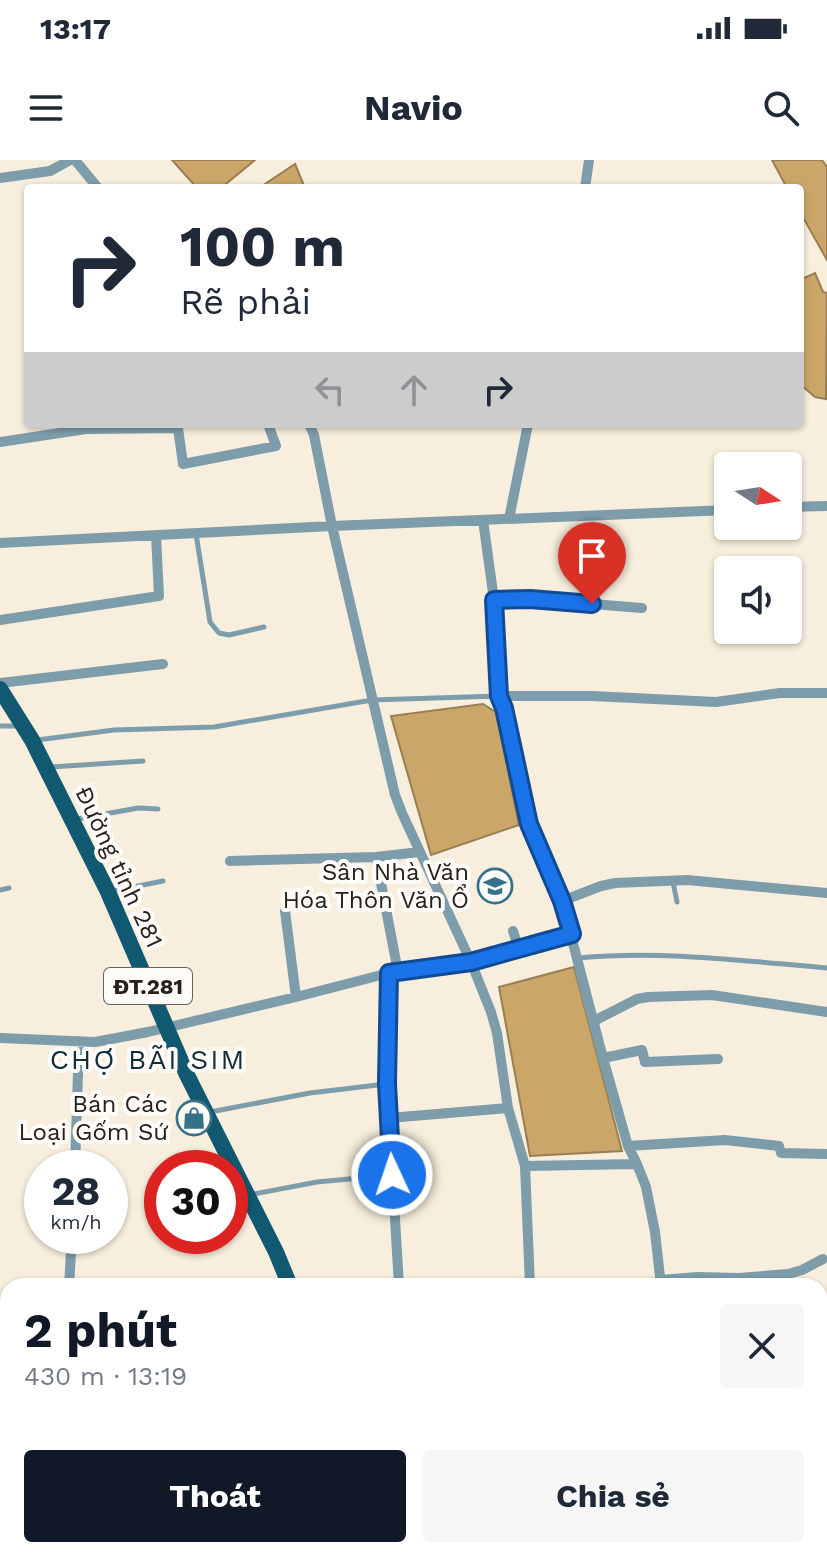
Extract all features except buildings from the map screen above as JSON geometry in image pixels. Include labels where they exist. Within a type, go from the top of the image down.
[{"type":"main road","name":"Đường tỉnh 281","points":[[0,686],[46,768],[108,892],[165,1027],[224,1150]]},
{"type":"main road","name":"Đường tỉnh 281","points":[[248,1195],[287,1278]]},
{"type":"street","points":[[0,178],[50,171],[72,160],[94,184]]},
{"type":"street","points":[[586,184],[589,160]]},
{"type":"street","points":[[0,442],[75,428]]},
{"type":"street","points":[[178,428],[183,464],[276,446],[269,428]]},
{"type":"street","points":[[311,428],[395,795],[471,962],[497,1033],[508,1108],[525,1166],[530,1278]]},
{"type":"street","points":[[509,519],[527,428]]},
{"type":"street","points":[[802,507],[827,506]]},
{"type":"street","points":[[0,543],[714,511]]},
{"type":"street","points":[[483,520],[494,600],[499,696],[529,824],[562,901],[628,1146],[646,1187],[660,1278]]},
{"type":"street","points":[[0,620],[159,596],[156,535]]},
{"type":"street","points":[[494,600],[542,600],[642,608]]},
{"type":"street","points":[[0,686],[163,664]]},
{"type":"street","points":[[499,696],[592,696],[716,702],[780,693],[827,693]]},
{"type":"street","points":[[230,861],[376,857],[420,852]]},
{"type":"street","points":[[376,857],[394,972],[387,1084],[398,1278]]},
{"type":"street","points":[[562,901],[615,883],[704,880],[827,893]]},
{"type":"street","points":[[285,911],[296,997]]},
{"type":"street","points":[[513,931],[519,949]]},
{"type":"street","points":[[0,1038],[95,1042],[394,972],[471,962],[572,934]]},
{"type":"street","points":[[594,1021],[637,999],[648,997],[712,995],[827,1012]]},
{"type":"street","points":[[76,1150],[79,1041]]},
{"type":"street","points":[[603,1058],[642,1050],[645,1062],[718,1059]]},
{"type":"street","points":[[389,1118],[508,1108]]},
{"type":"street","points":[[628,1146],[736,1141],[779,1146],[781,1153],[827,1154]]},
{"type":"street","points":[[525,1166],[637,1164]]},
{"type":"street","points":[[69,1278],[71,1254]]},
{"type":"street","points":[[692,1278],[788,1274],[823,1259]]},
{"type":"lane","points":[[196,533],[210,622],[219,633],[229,635],[264,627]]},
{"type":"lane","points":[[0,726],[27,733],[214,727],[372,700],[499,696]]},
{"type":"lane","points":[[46,768],[143,761]]},
{"type":"lane","points":[[72,820],[138,808],[158,809]]},
{"type":"lane","points":[[108,892],[163,881]]},
{"type":"lane","points":[[673,881],[677,902]]},
{"type":"lane","points":[[0,890],[9,888]]},
{"type":"lane","points":[[578,958],[617,954],[698,957],[827,968]]},
{"type":"lane","points":[[153,998],[172,987]]},
{"type":"lane","points":[[205,1113],[310,1093],[387,1084]]},
{"type":"lane","points":[[248,1195],[317,1182],[392,1175]]},
{"type":"shaded area","points":[[172,160],[255,160],[226,184],[193,184]]},
{"type":"shaded area","points":[[772,160],[822,160],[827,167],[827,260],[804,219],[804,184],[785,184]]},
{"type":"shaded area","points":[[295,164],[303,184],[265,184]]},
{"type":"shaded area","points":[[815,273],[823,292],[827,293],[826,399],[815,397],[804,387],[804,278]]},
{"type":"shaded area","points":[[483,704],[496,712],[519,825],[431,855],[391,716]]},
{"type":"shaded area","points":[[574,967],[622,1151],[530,1156],[499,987]]},
{"type":"place","name":"Sân Nhà Văn Hóa Thôn Văn Ổ","points":[[495,886]]},
{"type":"place","name":"Bán Các Loại Gốm Sứ","points":[[194,1118]]},
{"type":"district","name":"CHỢ BÃI SIM","points":[[148,1059]]},
{"type":"route","points":[[392,1175],[387,1084],[389,973],[471,962],[572,934],[562,901],[529,824],[499,696],[494,600],[530,599],[592,604]]}]
